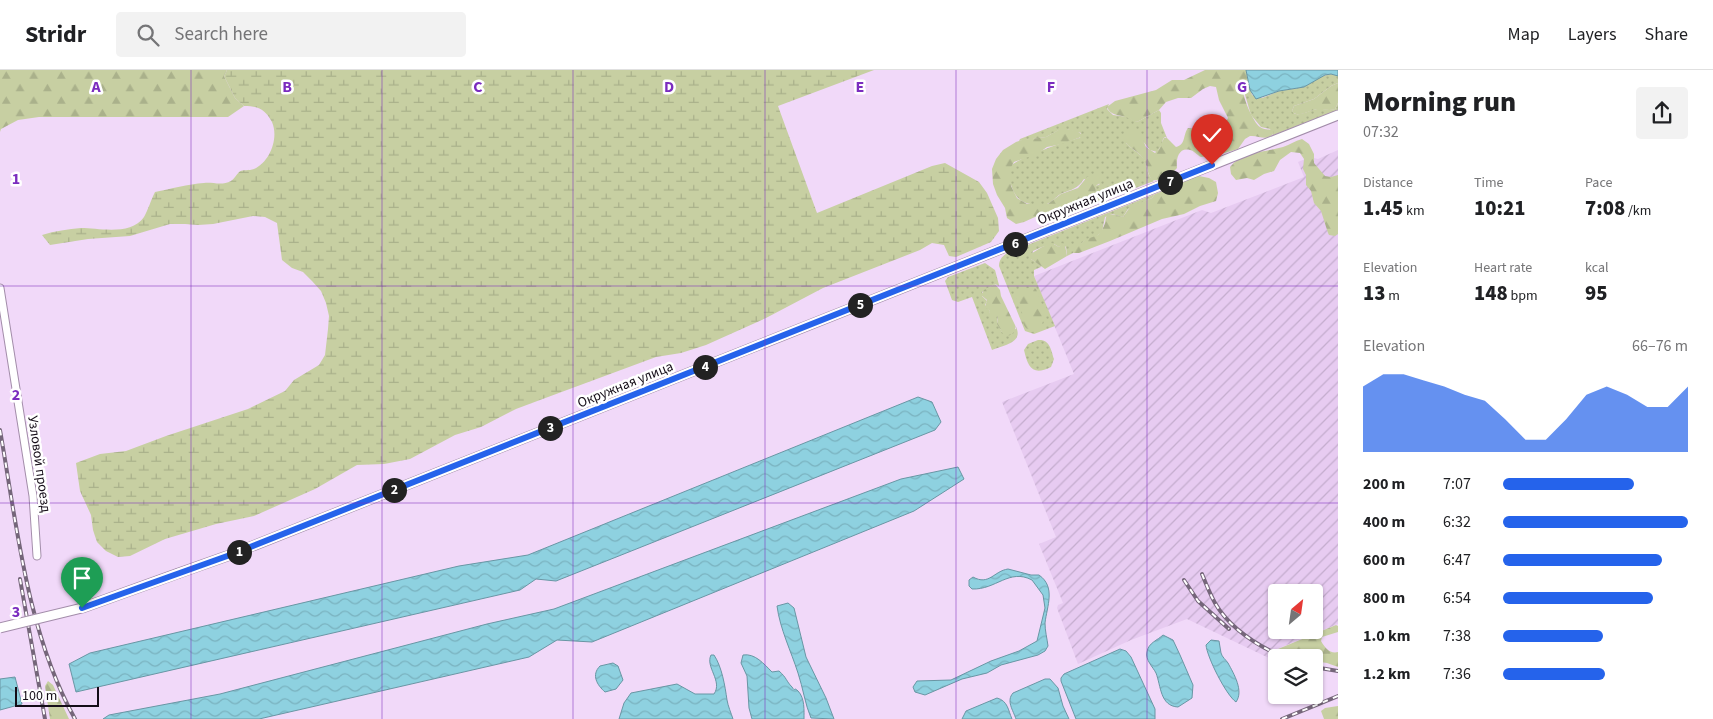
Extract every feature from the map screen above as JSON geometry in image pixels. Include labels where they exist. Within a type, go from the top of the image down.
[{"type":"main road","name":"Окружная улица","points":[[0,628],[82,608],[239,552],[1338,115]]},
{"type":"street","name":"Узловой проезд","points":[[0,288],[33,496],[37,556]]},
{"type":"shaded area","points":[[1338,150],[1338,624],[1323,630],[1323,584],[1268,584],[1268,639],[1301,639],[1277,649],[1268,649],[1268,658],[1187,619],[1131,640],[1078,664],[1057,608],[1058,605],[1063,603],[1039,544],[1056,537],[1002,402],[1074,374],[1034,276],[1202,210],[1211,213],[1304,177],[1298,162],[1310,157],[1318,159]]},
{"type":"green space","points":[[0,70],[227,70],[224,76],[235,98],[244,106],[228,117],[39,117],[18,120],[1,129],[0,132]]},
{"type":"green space","points":[[227,70],[874,70],[778,106],[817,213],[932,166],[945,163],[979,182],[987,193],[998,218],[999,231],[991,242],[956,257],[949,256],[944,245],[932,243],[920,250],[823,288],[766,318],[706,345],[681,353],[656,357],[516,409],[481,427],[455,435],[410,459],[384,464],[357,465],[315,489],[254,516],[216,524],[165,539],[130,556],[118,557],[106,551],[97,542],[91,515],[80,491],[76,463],[100,454],[126,451],[248,409],[285,391],[294,380],[319,365],[325,355],[329,316],[321,291],[303,272],[292,268],[282,260],[277,223],[265,217],[253,216],[213,224],[170,224],[130,236],[88,239],[50,245],[42,235],[76,228],[114,230],[131,227],[144,217],[155,192],[186,185],[221,184],[232,180],[241,171],[252,170],[260,166],[269,155],[274,142],[272,122],[261,109],[244,106],[235,98],[224,76]]},
{"type":"green space","points":[[1205,70],[1246,70],[1248,79],[1243,85],[1243,90],[1248,108],[1260,127],[1272,130],[1274,133],[1266,138],[1250,136],[1245,139],[1238,149],[1218,155],[1201,157],[1191,150],[1183,150],[1180,152],[1175,171],[1162,179],[1152,180],[1142,157],[1126,143],[1125,139],[1128,133],[1133,129],[1139,131],[1146,147],[1155,153],[1164,138],[1167,138],[1176,147],[1179,146],[1183,142],[1188,128],[1196,129],[1206,122],[1225,124],[1228,118],[1219,100],[1216,87],[1210,86],[1203,89],[1191,98],[1178,98],[1166,102],[1159,110],[1137,122],[1112,113],[1107,107],[1115,101],[1156,90],[1172,80],[1184,80]]},
{"type":"green space","points":[[1331,74],[1338,76],[1338,83],[1314,99],[1294,106],[1292,111],[1298,114],[1317,109],[1332,110],[1335,109],[1338,103],[1338,110],[1271,136],[1273,135],[1270,129],[1261,127],[1251,115],[1243,88],[1248,79],[1252,95],[1262,98],[1279,91],[1304,87],[1319,77]]},
{"type":"green space","points":[[1338,83],[1338,103],[1335,109],[1318,109],[1303,114],[1293,113],[1294,106],[1314,99]]},
{"type":"green space","points":[[1109,104],[1107,109],[1113,115],[1128,117],[1137,122],[1159,110],[1161,113],[1161,123],[1167,138],[1163,139],[1157,152],[1150,150],[1142,140],[1126,143],[1144,159],[1148,174],[1154,181],[1091,205],[1096,186],[1100,184],[1084,179],[1075,188],[1059,195],[1047,204],[1034,205],[1020,200],[1010,183],[1009,173],[1011,166],[1032,154],[1080,138],[1081,133],[1066,129],[1059,130],[1046,137],[1019,141],[1020,139]]},
{"type":"green space","points":[[1062,128],[1077,131],[1084,136],[1047,147],[1037,154],[1014,162],[1010,169],[1011,186],[1017,198],[1027,204],[1048,204],[1061,194],[1078,188],[1087,177],[1098,174],[1102,181],[1096,186],[1095,199],[1091,205],[1065,217],[1054,219],[1035,217],[1016,224],[1007,218],[1005,208],[993,184],[992,169],[996,159],[1003,150],[1016,142],[1046,137]]},
{"type":"green space","points":[[1302,139],[1309,144],[1314,154],[1314,163],[1325,176],[1338,175],[1338,234],[1335,236],[1329,235],[1321,211],[1314,203],[1311,191],[1306,185],[1306,175],[1303,169],[1304,159],[1300,153],[1291,152],[1280,160],[1274,171],[1254,180],[1247,178],[1236,180],[1231,174],[1230,167],[1241,158],[1283,147]]},
{"type":"green space","points":[[1199,176],[1216,182],[1218,193],[1216,201],[1184,214],[1162,219],[1079,253],[1073,253],[1075,246],[1100,233],[1106,216],[1111,214],[1123,217],[1130,207],[1152,198],[1155,194],[1177,184]]},
{"type":"green space","points":[[1155,194],[1152,198],[1128,209],[1123,217],[1112,214],[1105,217],[1102,232],[1094,238],[1084,241],[1073,253],[1067,256],[1066,247],[1063,244],[1059,247],[1054,244],[1033,251],[1031,259],[1041,267],[1034,270],[1034,276],[1055,326],[1034,334],[1025,331],[999,266],[1003,257],[1007,253]]},
{"type":"green space","points":[[1052,243],[1059,247],[1062,243],[1065,245],[1067,256],[1045,269],[1031,259],[1029,255]]},
{"type":"green space","points":[[985,263],[995,270],[999,285],[995,284],[982,292],[982,296],[987,301],[985,305],[990,311],[989,316],[998,316],[997,323],[1002,332],[1016,329],[1015,325],[1017,331],[1016,339],[992,350],[972,297],[958,302],[952,300],[945,281],[948,277]]},
{"type":"green space","points":[[995,284],[1000,290],[1015,325],[1014,332],[1008,336],[1003,334],[997,324],[998,316],[988,316],[990,311],[985,307],[987,300],[981,295],[984,290]]},
{"type":"green space","points":[[1032,287],[1036,289],[1045,314],[1041,328],[1032,332],[1025,327],[1021,306],[1014,295],[1018,289]]},
{"type":"green space","points":[[1038,340],[1048,343],[1054,359],[1051,367],[1040,371],[1032,369],[1027,362],[1024,350],[1028,344]]},
{"type":"green space","points":[[1336,625],[1338,626],[1338,632],[1323,637],[1323,630]]},
{"type":"green space","points":[[1302,639],[1322,639],[1328,650],[1338,652],[1338,667],[1323,662],[1323,649],[1278,649]]},
{"type":"green space","points":[[48,681],[53,685],[69,719],[50,719],[45,686]]},
{"type":"green space","points":[[1338,706],[1338,719],[1324,719],[1321,711],[1325,708]]},
{"type":"water","points":[[1246,70],[1338,70],[1338,76],[1325,75],[1304,87],[1279,91],[1256,99],[1250,90]]},
{"type":"water","points":[[918,397],[932,402],[941,422],[935,430],[556,581],[536,579],[520,590],[76,692],[69,664],[90,653],[459,566],[528,555]]},
{"type":"water","points":[[958,467],[964,479],[914,511],[592,642],[557,640],[529,657],[259,719],[103,719],[109,715],[220,694],[487,624],[554,609],[901,479]]},
{"type":"water","points":[[1008,569],[1031,575],[1039,575],[1047,585],[1049,597],[1045,623],[1048,646],[1045,651],[1038,655],[1001,665],[987,673],[962,679],[925,695],[915,692],[913,687],[917,681],[951,680],[991,661],[1019,651],[1037,641],[1045,608],[1043,595],[1032,580],[1016,576],[981,588],[972,589],[969,586],[969,580],[973,577],[983,580]]},
{"type":"water","points":[[788,603],[794,608],[806,657],[834,719],[811,718],[778,615],[777,606]]},
{"type":"water","points":[[1163,635],[1173,640],[1193,685],[1192,698],[1178,707],[1172,706],[1164,699],[1156,673],[1147,658],[1149,646]]},
{"type":"water","points":[[1211,640],[1219,641],[1222,654],[1235,677],[1239,688],[1236,702],[1222,684],[1207,651],[1206,645]]},
{"type":"water","points":[[1120,649],[1126,651],[1131,657],[1155,709],[1155,719],[1076,719],[1061,678],[1064,674]]},
{"type":"water","points":[[711,655],[714,655],[721,671],[727,702],[733,719],[619,719],[624,703],[631,693],[677,684],[695,694],[714,694],[716,684],[710,664]]},
{"type":"water","points":[[743,655],[755,657],[772,672],[779,671],[782,673],[793,689],[796,689],[802,697],[804,719],[752,719],[749,708],[747,676],[741,663]]},
{"type":"water","points":[[613,663],[618,666],[623,680],[616,689],[605,692],[596,680],[597,669],[600,666]]},
{"type":"water","points":[[15,677],[22,704],[0,710],[0,679]]},
{"type":"water","points":[[1045,679],[1050,679],[1058,688],[1069,719],[1016,719],[1010,702],[1013,693]]},
{"type":"water","points":[[997,698],[1006,704],[1012,719],[962,719],[966,711]]},
{"type":"railway","points":[[0,430],[19,541],[35,615],[45,651],[75,719]]},
{"type":"railway","points":[[1202,574],[1215,603],[1228,621],[1246,636],[1268,650]]},
{"type":"railway","points":[[20,579],[45,719]]},
{"type":"railway","points":[[1184,580],[1198,601],[1229,629]]},
{"type":"railway","points":[[1323,668],[1338,671]]},
{"type":"railway","points":[[1282,719],[1338,696]]},
{"type":"route","points":[[82,608],[230,555],[1212,165]]}]
